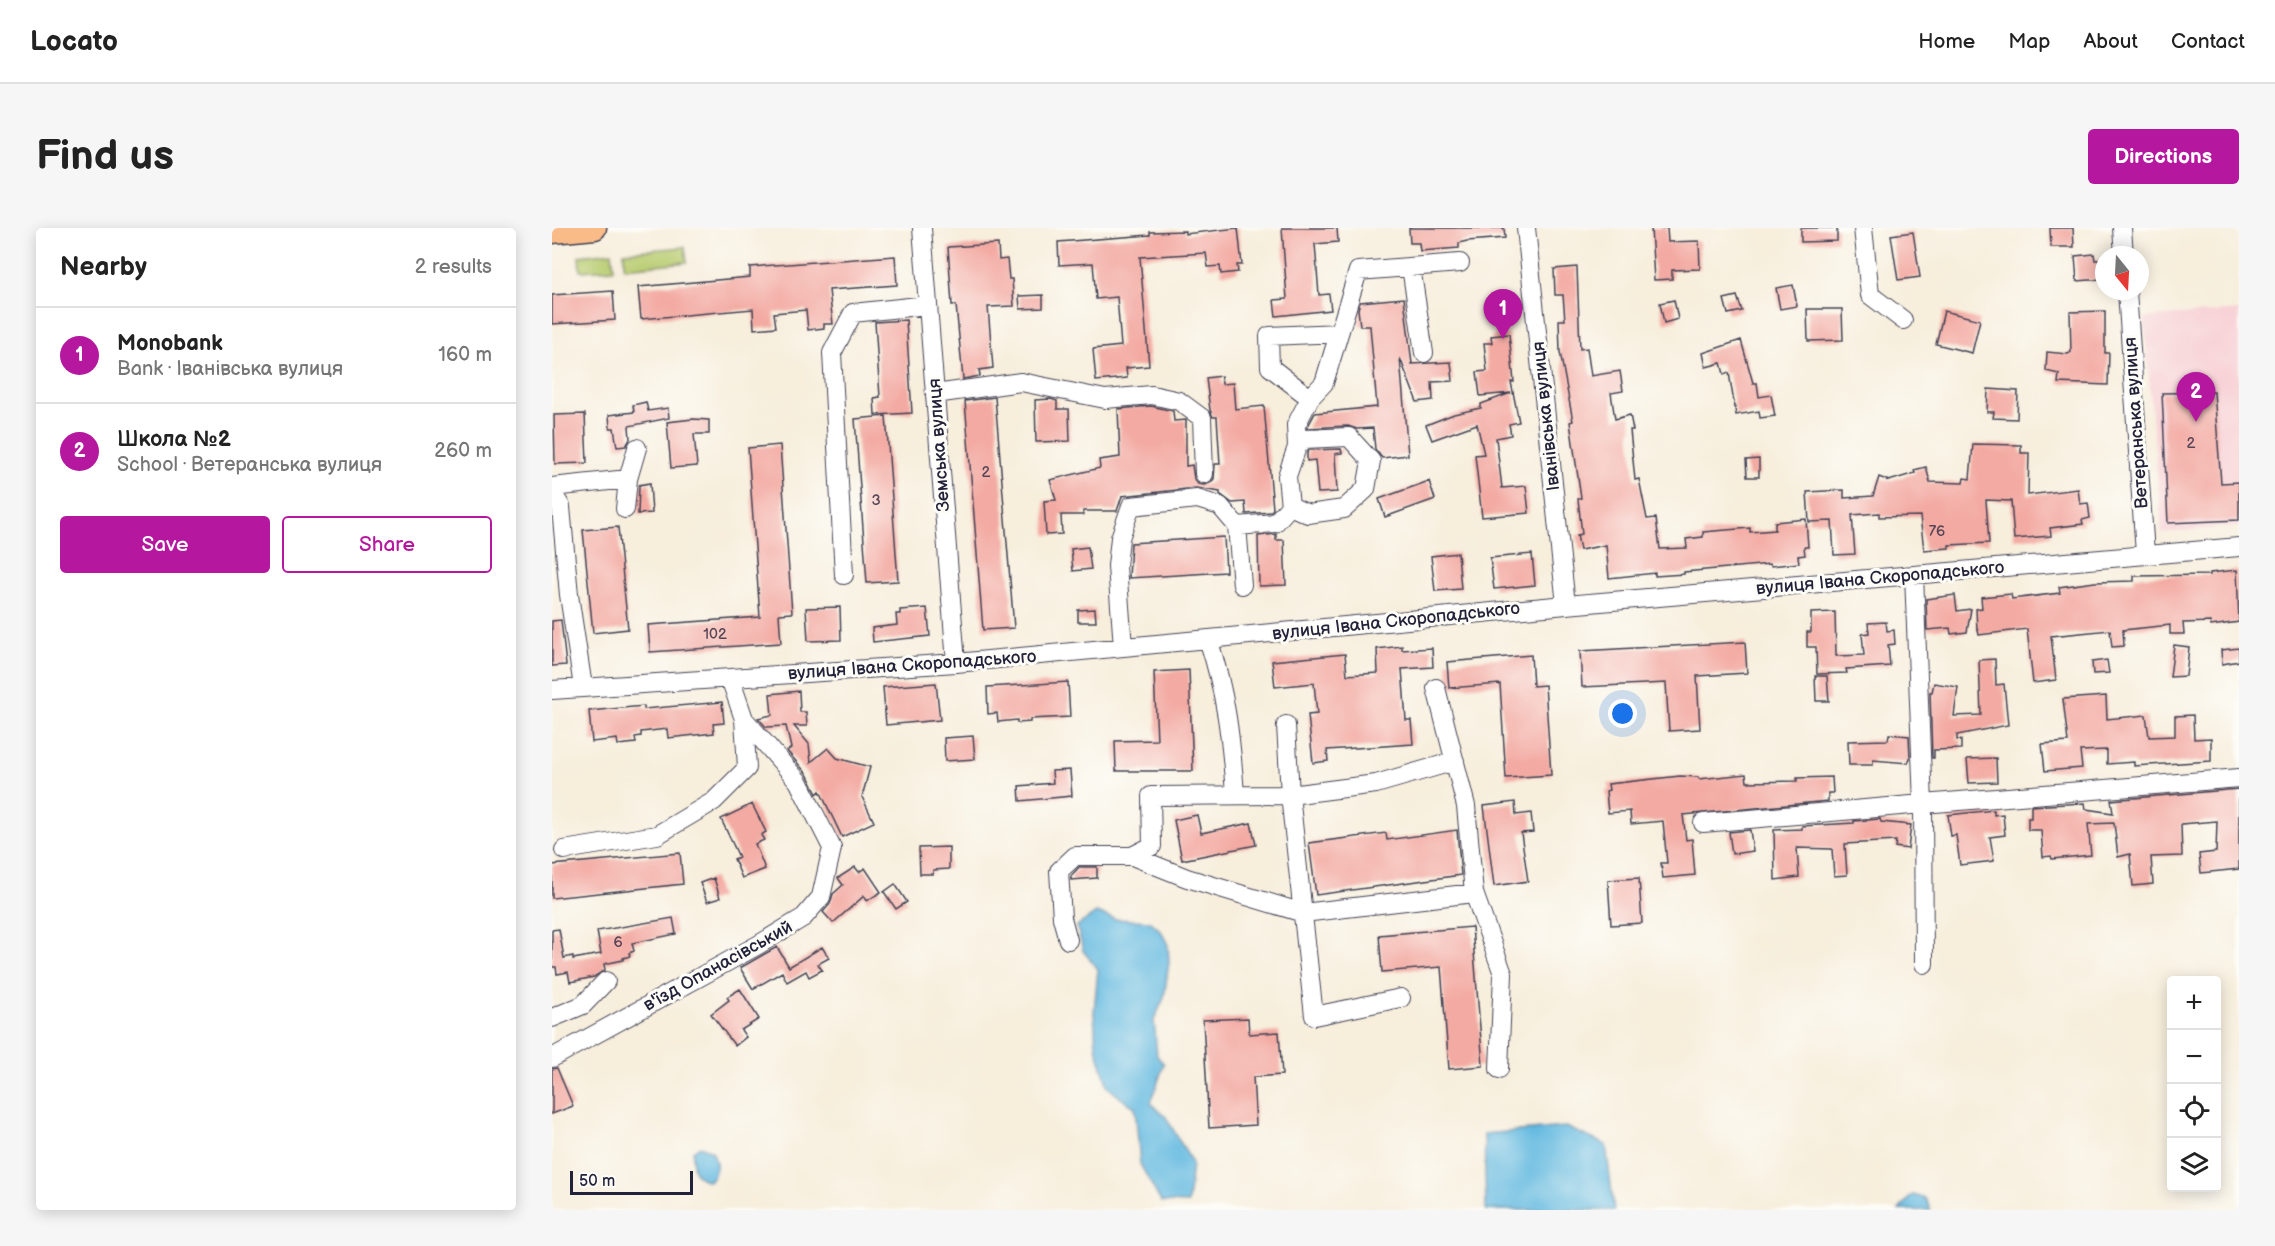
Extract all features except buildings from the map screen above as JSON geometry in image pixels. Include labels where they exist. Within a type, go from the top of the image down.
[{"type":"main road","points":[[552,232],[595,228]]},
{"type":"street","name":"Земська вулиця","points":[[922,228],[956,663]]},
{"type":"street","name":"Іванівська вулиця","points":[[1526,228],[1566,605]]},
{"type":"street","points":[[1863,228],[1870,295],[1903,320]]},
{"type":"street","points":[[2122,228],[2123,246]]},
{"type":"street","points":[[1237,526],[1275,524],[1290,506],[1287,476],[1297,447],[1296,425],[1310,398],[1324,383],[1358,271],[1460,263]]},
{"type":"street","points":[[1411,267],[1424,353]]},
{"type":"street","name":"Ветеранська вулиця","points":[[2128,300],[2145,554]]},
{"type":"street","points":[[844,575],[832,353],[853,313],[928,305]]},
{"type":"street","points":[[1310,398],[1270,368],[1269,336],[1339,333]]},
{"type":"street","points":[[935,394],[1021,382],[1105,399],[1152,394],[1179,401],[1202,418],[1204,474]]},
{"type":"street","points":[[1290,506],[1308,514],[1344,509],[1366,489],[1371,461],[1349,437],[1304,439],[1297,447]]},
{"type":"street","points":[[625,509],[628,479],[637,448]]},
{"type":"street","points":[[583,687],[569,594],[561,507],[552,489],[628,479]]},
{"type":"street","points":[[1123,647],[1117,566],[1120,538],[1131,506],[1197,499],[1220,506],[1237,526],[1242,585]]},
{"type":"street","name":"вулиця Івана Скоропадського","points":[[552,690],[956,663],[1566,605],[2239,547]]},
{"type":"street","points":[[1914,575],[1923,804],[1924,964]]},
{"type":"street","points":[[1208,639],[1217,666],[1229,724],[1235,794]]},
{"type":"street","points":[[564,850],[657,835],[714,801],[747,768],[744,718],[730,678]]},
{"type":"street","points":[[1436,688],[1466,806],[1474,893],[1503,974],[1499,1069]]},
{"type":"street","name":"в'їзд Опанасівський","points":[[552,1058],[786,928],[804,917],[821,897],[832,848],[798,781],[744,718]]},
{"type":"street","points":[[1286,725],[1290,795],[1314,1016],[1401,998]]},
{"type":"street","points":[[1068,940],[1062,918],[1059,871],[1075,856],[1132,855],[1152,846],[1151,796],[1290,795],[1376,784],[1455,761]]},
{"type":"street","points":[[1703,823],[2239,778]]},
{"type":"street","points":[[1132,855],[1187,878],[1303,913],[1474,893]]},
{"type":"street","points":[[552,1018],[583,1005],[606,981]]},
{"type":"shaded area","points":[[2239,310],[2239,526],[2162,533],[2144,318]]},
{"type":"green space","points":[[685,247],[687,262],[624,268],[624,252]]},
{"type":"green space","points":[[612,252],[614,269],[580,271],[579,256]]},
{"type":"water","points":[[1096,913],[1115,919],[1150,921],[1161,931],[1168,945],[1169,962],[1164,998],[1154,1020],[1157,1056],[1164,1064],[1151,1103],[1166,1117],[1192,1163],[1188,1203],[1161,1202],[1140,1164],[1135,1107],[1108,1087],[1096,1047],[1094,1012],[1098,969],[1083,951],[1077,926]]},
{"type":"water","points":[[1566,1127],[1606,1145],[1614,1210],[1486,1210],[1484,1134]]},
{"type":"water","points":[[700,1146],[712,1151],[715,1159],[716,1167],[709,1181],[699,1177],[694,1170],[693,1151]]},
{"type":"water","points":[[1912,1195],[1925,1198],[1931,1210],[1899,1210]]},
{"type":"place","name":"Monobank","points":[[1503,339]]},
{"type":"place","name":"Школа №2","points":[[2196,422]]}]
